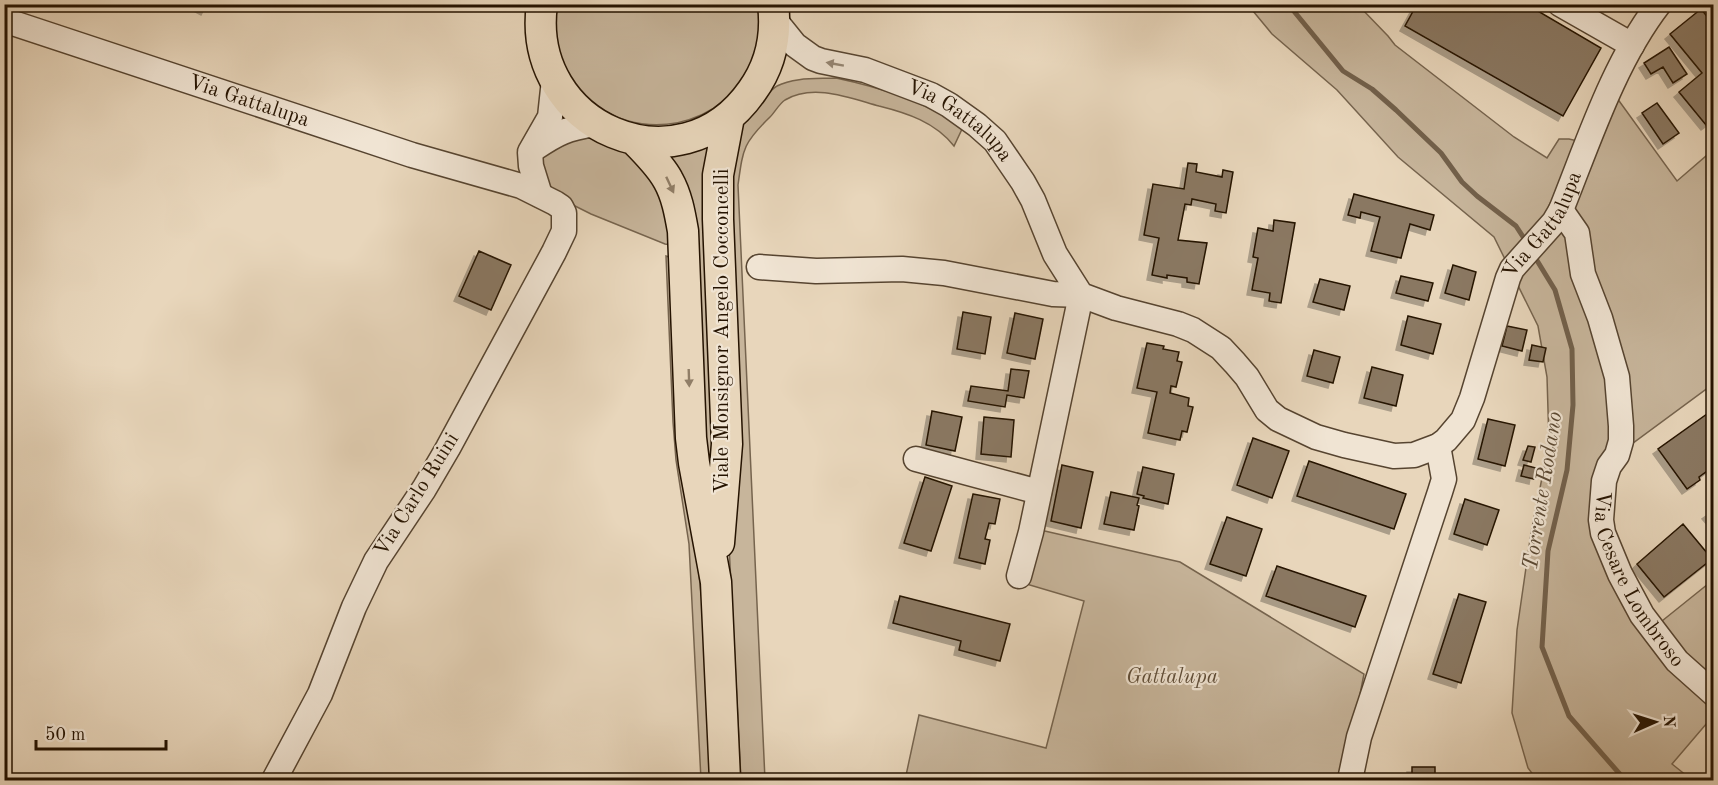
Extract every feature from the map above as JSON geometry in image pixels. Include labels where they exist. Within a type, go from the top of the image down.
[{"type":"main road","points":[[542,4],[541,40],[546,61],[566,97],[579,112],[595,124],[614,133],[651,142],[684,139],[715,126],[743,104],[758,82],[770,56],[774,12]]},
{"type":"main road","name":"Viale Monsignor Angelo Cocconcelli","points":[[725,780],[716,582],[727,444],[718,175],[729,117]]},
{"type":"main road","name":"Viale Monsignor Angelo Cocconcelli","points":[[634,139],[668,179],[678,205],[683,231],[691,438],[716,582]]},
{"type":"street","points":[[1560,4],[1632,45]]},
{"type":"street","name":"Via Gattalupa","points":[[759,267],[816,271],[909,269],[955,275],[1053,294],[1081,295],[1116,308],[1193,330],[1221,348],[1247,377],[1267,410],[1278,420],[1344,446],[1394,456],[1414,455],[1438,446],[1463,420],[1512,269],[1557,216],[1611,88],[1632,45],[1659,4]]},
{"type":"street","name":"Via Gattalupa","points":[[774,12],[795,45],[813,58],[821,62],[865,70],[931,95],[977,125],[995,141],[1023,182],[1033,200],[1054,254],[1081,295]]},
{"type":"street","name":"Via Gattalupa","points":[[4,20],[412,155],[520,186],[561,207],[564,213]]},
{"type":"street","points":[[540,195],[531,166],[530,152],[550,117],[555,80]]},
{"type":"street","points":[[495,178],[514,168],[530,152],[558,133],[595,124]]},
{"type":"street","name":"Via Carlo Ruini","points":[[274,780],[320,694],[354,607],[376,561],[448,448],[554,252],[564,231],[564,213]]},
{"type":"street","name":"Via Cesare Lombroso","points":[[1557,216],[1577,233],[1583,274],[1600,318],[1617,377],[1621,441],[1604,481],[1601,520],[1603,533],[1620,574],[1642,615],[1677,661],[1713,694]]},
{"type":"street","points":[[1019,576],[1081,295]]},
{"type":"street","points":[[1350,780],[1359,737],[1444,479],[1438,446]]},
{"type":"street","points":[[916,459],[1039,492]]},
{"type":"green space","points":[[757,4],[759,32],[757,46],[741,83],[723,101],[702,115],[678,123],[653,125],[628,121],[604,111],[583,94],[573,81],[557,45],[557,5]]},
{"type":"green space","points":[[1248,5],[1359,5],[1395,45],[1514,137],[1547,158],[1559,139],[1578,141],[1560,227],[1575,212],[1573,201],[1617,98],[1677,181],[1713,150],[1713,384],[1617,455],[1610,552],[1713,694],[1713,716],[1672,764],[1692,780],[1537,780],[1528,768],[1512,713],[1517,630],[1531,533],[1549,443],[1547,377],[1538,326],[1494,237],[1398,157],[1337,90],[1272,34]]},
{"type":"green space","points":[[836,78],[902,96],[963,127],[954,146],[938,131],[910,115],[844,96],[819,92],[807,93],[785,100],[749,140],[743,155],[738,185],[765,780],[741,780],[729,545],[726,162],[734,135],[773,89],[784,83],[798,80]]},
{"type":"green space","points":[[587,134],[604,144],[634,156],[663,193],[672,245],[591,214],[547,192],[540,160],[547,149]]},
{"type":"green space","points":[[711,144],[712,496],[667,156],[685,153]]},
{"type":"green space","points":[[666,256],[679,260],[684,428],[703,601],[713,780],[701,780],[689,544],[676,460],[673,422]]},
{"type":"green space","name":"Gattalupa","points":[[1036,529],[1180,562],[1364,674],[1343,780],[905,780],[919,715],[1046,748],[1084,601],[1023,583]]},
{"type":"green space","points":[[1713,580],[1713,683],[1657,625]]},
{"type":"building","points":[[195,4],[209,4],[206,10]]},
{"type":"building","points":[[1417,4],[1526,4],[1601,48],[1563,116],[1405,26]]},
{"type":"building","points":[[1701,9],[1714,25],[1714,119],[1706,125],[1679,92],[1702,73],[1670,34]]},
{"type":"building","points":[[1669,47],[1687,74],[1673,83],[1663,67],[1651,74],[1644,63]]},
{"type":"building","points":[[1657,103],[1679,133],[1663,144],[1642,113]]},
{"type":"building","points":[[1188,163],[1197,164],[1196,172],[1222,177],[1223,170],[1233,172],[1226,213],[1215,211],[1216,204],[1192,199],[1191,205],[1185,204],[1178,240],[1207,243],[1199,284],[1187,282],[1187,278],[1152,275],[1159,238],[1144,235],[1153,184],[1184,189]]},
{"type":"building","points":[[1354,194],[1434,215],[1430,230],[1410,224],[1401,258],[1371,251],[1380,217],[1361,212],[1360,218],[1348,215]]},
{"type":"building","points":[[1274,220],[1295,223],[1281,303],[1269,301],[1270,293],[1252,290],[1258,258],[1253,257],[1258,228],[1273,231]]},
{"type":"building","points":[[479,251],[511,265],[491,310],[459,296]]},
{"type":"building","points":[[1453,265],[1476,272],[1469,300],[1445,293]]},
{"type":"building","points":[[1401,276],[1433,283],[1428,301],[1396,293]]},
{"type":"building","points":[[1320,279],[1350,286],[1344,310],[1313,302]]},
{"type":"building","points":[[963,312],[991,317],[985,354],[957,349]]},
{"type":"building","points":[[1015,313],[1043,319],[1035,359],[1007,353]]},
{"type":"building","points":[[1408,316],[1441,324],[1433,354],[1401,345]]},
{"type":"building","points":[[1507,326],[1527,330],[1522,351],[1502,346]]},
{"type":"building","points":[[1147,343],[1179,352],[1177,361],[1182,362],[1176,387],[1171,386],[1170,393],[1189,398],[1188,406],[1193,407],[1187,432],[1182,431],[1180,440],[1148,433],[1157,392],[1137,388]]},
{"type":"building","points":[[1532,345],[1546,348],[1543,362],[1529,360]]},
{"type":"building","points":[[1314,350],[1340,357],[1333,383],[1307,376]]},
{"type":"building","points":[[1372,367],[1403,375],[1396,406],[1364,398]]},
{"type":"building","points":[[1011,369],[1029,371],[1024,398],[1007,395],[1005,407],[968,401],[971,386],[1008,391]]},
{"type":"building","points":[[932,411],[962,417],[955,451],[926,445]]},
{"type":"building","points":[[1707,414],[1714,423],[1714,466],[1687,489],[1658,449]]},
{"type":"building","points":[[984,417],[1014,420],[1011,457],[981,454]]},
{"type":"building","points":[[1488,419],[1515,425],[1505,466],[1478,459]]},
{"type":"building","points":[[1253,438],[1289,451],[1272,498],[1237,485]]},
{"type":"building","points":[[1528,446],[1535,447],[1531,462],[1523,460]]},
{"type":"building","points":[[1309,461],[1406,494],[1394,529],[1297,496]]},
{"type":"building","points":[[1062,465],[1093,472],[1081,528],[1051,521]]},
{"type":"building","points":[[1524,465],[1536,468],[1534,479],[1521,476]]},
{"type":"building","points":[[1143,467],[1174,474],[1168,504],[1143,498],[1144,496],[1137,494]]},
{"type":"building","points":[[925,477],[952,486],[931,551],[904,543]]},
{"type":"building","points":[[1111,492],[1139,498],[1134,530],[1104,524]]},
{"type":"building","points":[[973,494],[1000,499],[995,524],[989,523],[985,539],[990,540],[985,564],[959,558]]},
{"type":"building","points":[[1465,499],[1499,510],[1487,545],[1454,534]]},
{"type":"building","points":[[1714,509],[1714,522],[1707,514]]},
{"type":"building","points":[[1227,517],[1262,529],[1246,576],[1210,564]]},
{"type":"building","points":[[1683,524],[1712,559],[1664,597],[1637,564]]},
{"type":"building","points":[[1277,566],[1366,596],[1355,627],[1266,596]]},
{"type":"building","points":[[1459,594],[1486,602],[1461,683],[1433,674]]},
{"type":"building","points":[[900,596],[1010,624],[1000,661],[959,650],[961,641],[893,623]]},
{"type":"building","points":[[1412,767],[1435,767],[1435,780],[1412,780]]},
{"type":"waterway","name":"Torrente Rodano","points":[[1288,4],[1343,71],[1372,89],[1396,110],[1441,153],[1462,182],[1516,226],[1527,243]]},
{"type":"waterway","name":"Torrente Rodano","points":[[1533,254],[1555,290],[1572,349],[1573,405],[1567,470],[1548,551],[1542,647],[1569,716],[1625,780]]}]
